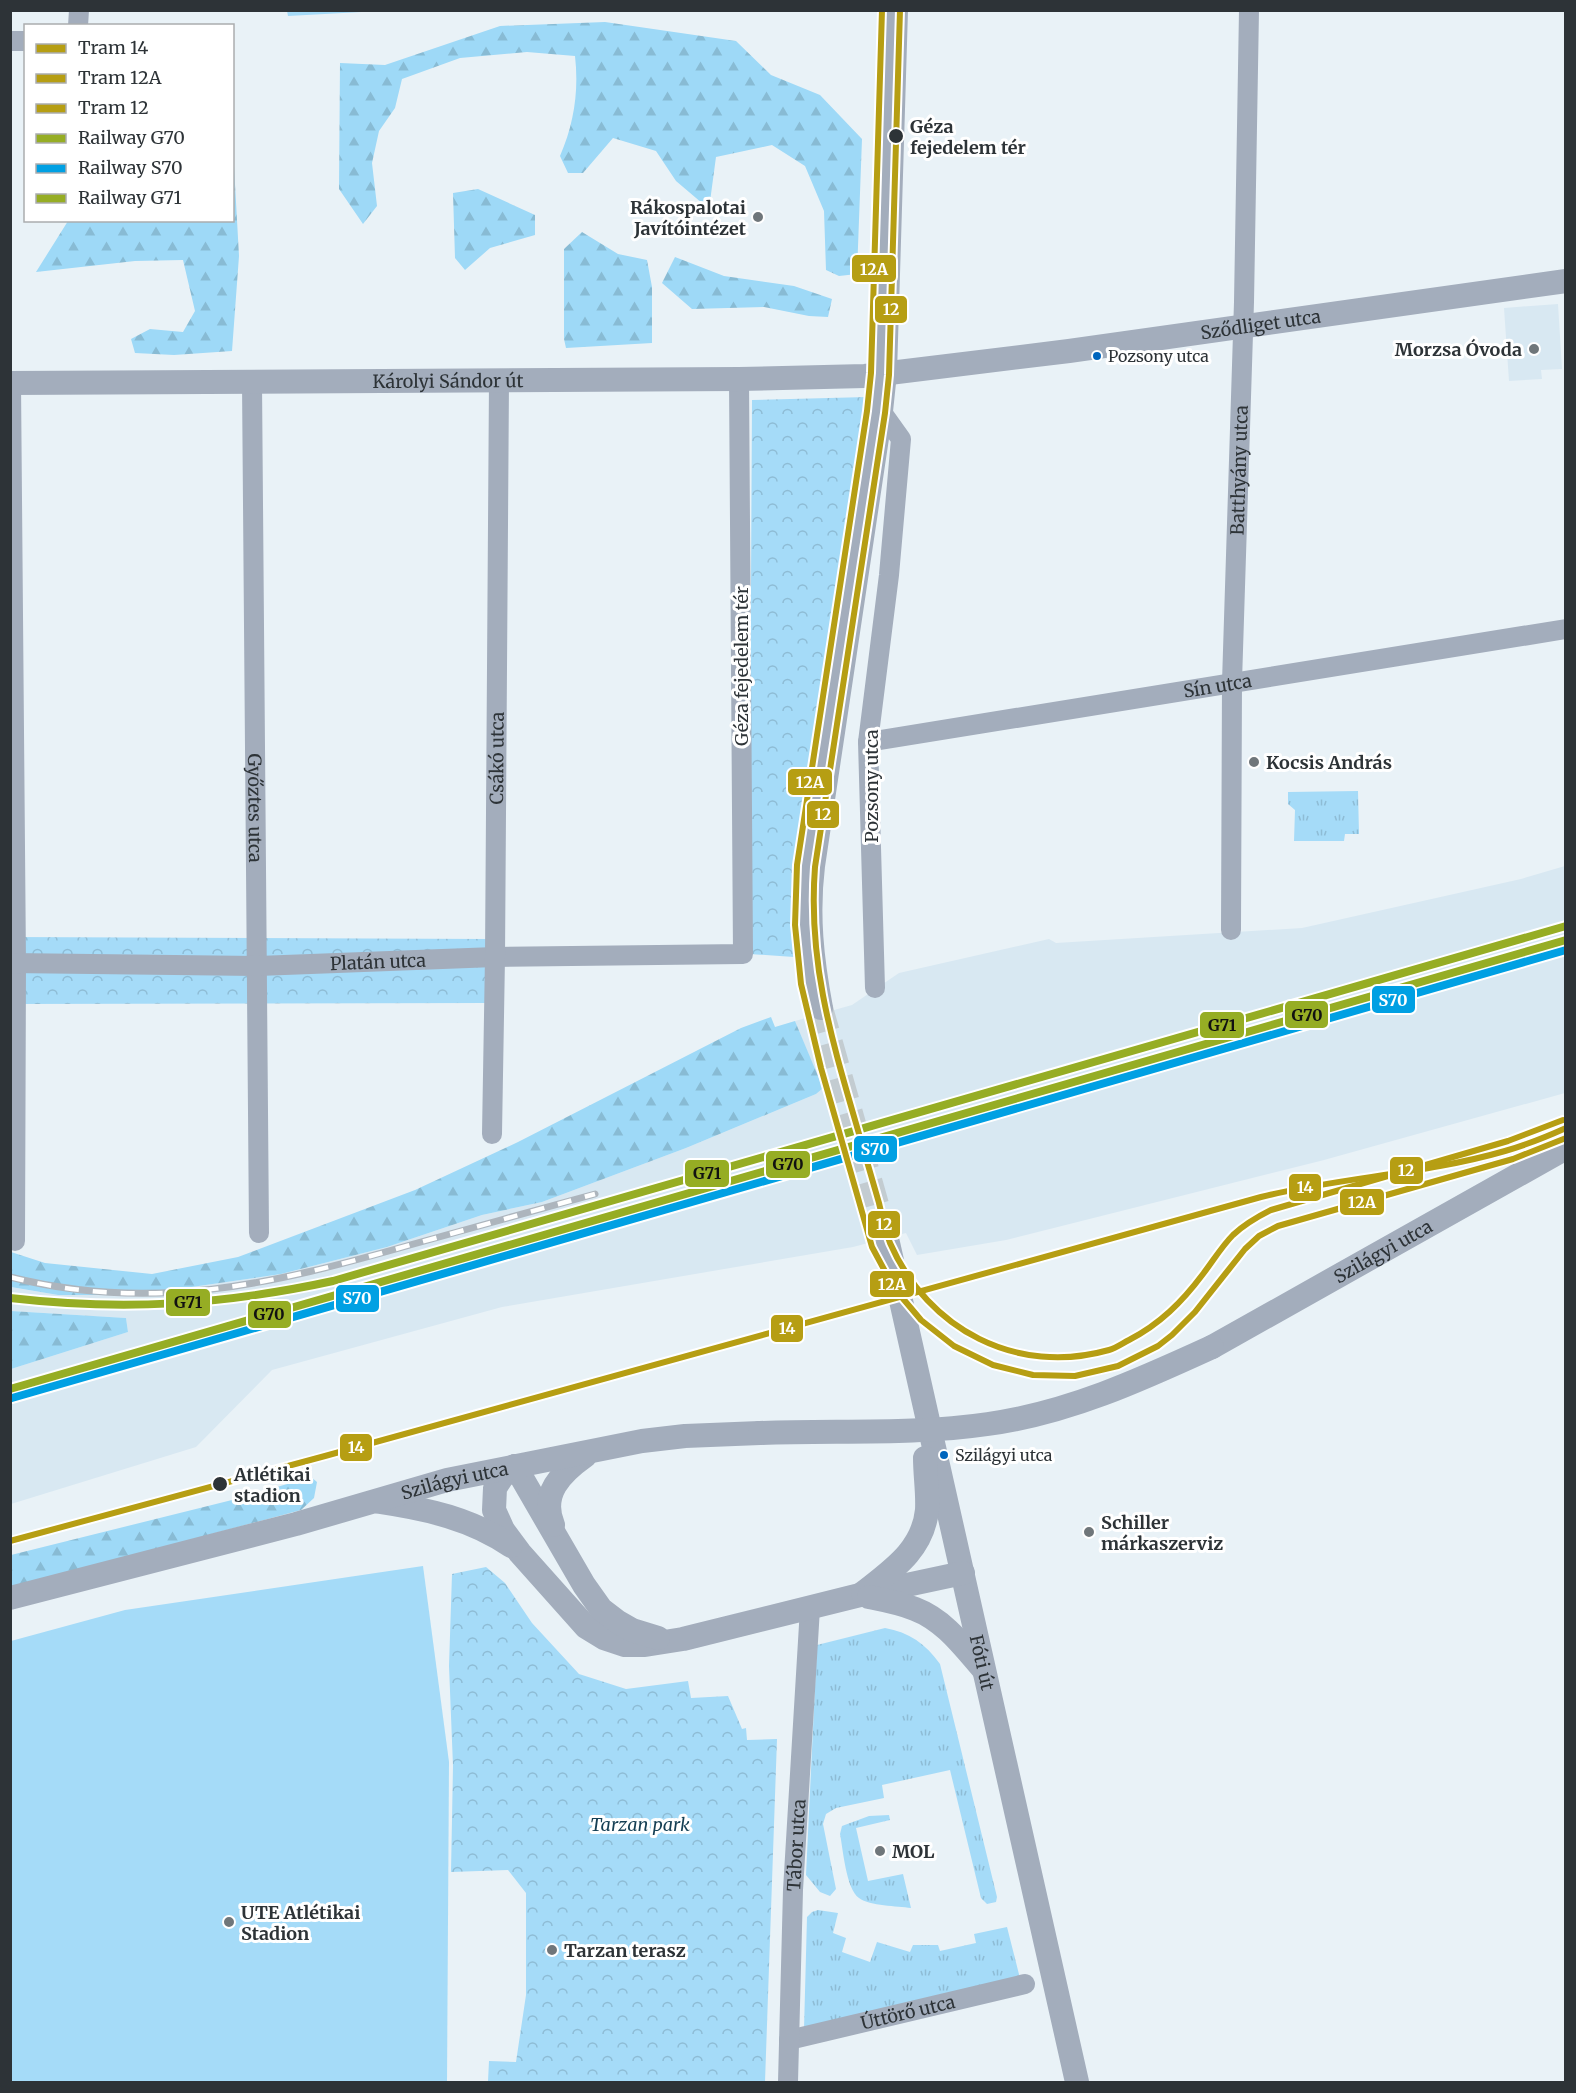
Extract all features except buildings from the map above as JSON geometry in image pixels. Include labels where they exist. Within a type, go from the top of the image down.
[{"type":"street","name":"Pozsony utca","points":[[821,1008],[810,939],[811,885],[885,373],[896,10]]},
{"type":"street","name":"Batthyány utca","points":[[1231,930],[1232,682],[1249,10]]},
{"type":"street","name":"Sződliget utca","points":[[885,373],[1069,351],[1566,281]]},
{"type":"street","name":"Károlyi Sándor út","points":[[11,383],[739,379],[865,376],[885,373]]},
{"type":"street","name":"Géza fejedelem tér","points":[[739,379],[743,954]]},
{"type":"street","name":"Csákó utca","points":[[492,1134],[499,380]]},
{"type":"street","name":"Győztes utca","points":[[252,382],[260,1233]]},
{"type":"street","points":[[11,383],[15,1241]]},
{"type":"street","name":"Pozsony utca","points":[[875,988],[868,742],[889,576],[901,439],[881,411]]},
{"type":"street","name":"Sín utca","points":[[868,742],[1566,629]]},
{"type":"street","name":"Platán utca","points":[[13,964],[258,966],[495,957],[743,954]]},
{"type":"street","name":"Szilágyi utca","points":[[10,1598],[296,1524],[447,1480],[642,1441],[685,1436],[826,1431],[915,1431],[989,1424],[1024,1418],[1128,1385],[1212,1347],[1566,1148]]},
{"type":"street","name":"Fóti út","points":[[888,1243],[1077,2082]]},
{"type":"street","points":[[861,1595],[902,1562],[922,1532],[927,1507],[923,1402]]},
{"type":"street","points":[[563,1549],[551,1519],[550,1496],[559,1477],[590,1453]]},
{"type":"street","points":[[669,1641],[632,1630],[601,1609],[584,1585],[515,1466],[502,1477],[495,1488],[494,1510],[503,1530],[575,1616],[595,1633],[625,1645],[636,1646],[669,1641],[963,1573]]},
{"type":"street","points":[[375,1501],[414,1507],[458,1519],[478,1527],[520,1553]]},
{"type":"street","points":[[861,1595],[916,1609],[934,1619],[959,1641],[984,1671]]},
{"type":"street","name":"Tábor utca","points":[[788,2082],[793,1890],[810,1608]]},
{"type":"street","name":"Úttörő utca","points":[[789,2040],[1025,1984]]},
{"type":"shaded area","name":"Morzsa Óvoda","points":[[1558,304],[1562,369],[1541,370],[1542,379],[1509,381],[1504,308]]},
{"type":"shaded area","points":[[1565,866],[1565,1093],[1324,1160],[1006,1240],[917,1255],[906,1233],[853,1247],[502,1307],[272,1370],[196,1447],[11,1504],[11,1369],[128,1332],[126,1318],[11,1311],[10,1287],[58,1295],[171,1290],[281,1274],[387,1247],[482,1215],[542,1202],[686,1148],[816,1094],[822,1087],[795,1021],[852,1005],[899,973],[1049,939],[1056,943],[1302,928],[1521,879]]},
{"type":"green space","points":[[287,10],[380,11],[288,16]]},
{"type":"green space","points":[[605,22],[736,41],[771,75],[820,95],[862,139],[857,274],[839,276],[826,270],[824,211],[805,166],[772,145],[716,157],[709,209],[676,181],[656,151],[613,138],[583,173],[568,173],[560,156],[569,132],[574,107],[575,56],[527,52],[460,58],[402,79],[395,108],[379,131],[372,163],[377,206],[363,224],[339,189],[340,63],[385,65],[500,26]]},
{"type":"green space","points":[[234,166],[239,256],[232,351],[174,355],[135,353],[131,339],[150,329],[183,332],[195,311],[183,260],[135,261],[36,272],[67,222],[234,222]]},
{"type":"green space","points":[[478,189],[535,215],[535,235],[490,248],[465,270],[455,258],[453,193]]},
{"type":"green space","points":[[582,232],[618,254],[647,260],[652,287],[652,343],[566,348],[564,339],[564,249]]},
{"type":"green space","points":[[675,257],[724,276],[794,286],[832,299],[828,317],[809,316],[764,307],[692,309],[662,283]]},
{"type":"green space","points":[[867,397],[870,432],[799,857],[793,933],[794,957],[749,954],[752,400]]},
{"type":"green space","points":[[1358,791],[1359,834],[1345,834],[1344,841],[1294,841],[1295,810],[1288,804],[1288,792]]},
{"type":"green space","points":[[11,937],[488,939],[487,1003],[11,1004]]},
{"type":"green space","points":[[771,1017],[775,1027],[795,1021],[823,1088],[816,1094],[686,1148],[542,1202],[482,1215],[387,1247],[281,1274],[171,1290],[144,1290],[101,1295],[58,1295],[11,1287],[11,1252],[45,1263],[152,1274],[238,1257],[415,1190],[518,1142],[741,1028]]},
{"type":"green space","points":[[11,1311],[126,1318],[128,1332],[11,1369]]},
{"type":"green space","points":[[311,1477],[317,1482],[314,1498],[301,1510],[11,1588],[11,1555],[236,1499]]},
{"type":"green space","name":"UTE Atlétikai Stadion","points":[[423,1566],[449,1762],[447,2082],[11,2082],[11,1641],[125,1610]]},
{"type":"green space","name":"Tarzan park","points":[[486,1567],[505,1583],[532,1623],[579,1674],[626,1689],[688,1681],[691,1698],[728,1696],[742,1729],[746,1728],[747,1740],[777,1739],[765,2082],[448,2082],[488,2081],[489,2061],[516,2062],[526,1995],[526,1893],[508,1870],[451,1872],[453,1766],[449,1666],[452,1574]]},
{"type":"green space","points":[[885,1628],[902,1632],[916,1640],[929,1650],[940,1664],[997,1897],[996,1902],[987,1904],[981,1898],[950,1770],[882,1785],[884,1798],[836,1808],[826,1814],[823,1824],[836,1889],[830,1896],[820,1892],[806,1875],[817,1645]]},
{"type":"green space","points":[[889,1815],[890,1820],[856,1828],[868,1881],[903,1874],[911,1908],[877,1904],[859,1898],[851,1886],[846,1868],[840,1834],[842,1826],[869,1816]]},
{"type":"green space","points":[[818,1910],[838,1913],[833,1933],[846,1938],[842,1952],[870,1962],[877,1942],[910,1952],[913,1945],[938,1945],[940,1951],[976,1943],[974,1934],[1007,1927],[1024,1994],[804,2029],[807,1917]]},
{"type":"tunnel","points":[[821,1008],[888,1243]]},
{"type":"railway","points":[[10,1277],[63,1288],[114,1293],[163,1293],[212,1289],[310,1272],[595,1194]]},
{"type":"tram line","name":"12A","points":[[882,10],[871,373],[797,865],[795,925],[801,984],[821,1068],[872,1247],[894,1288],[921,1320],[954,1346],[993,1365],[1033,1375],[1075,1376],[1118,1366],[1158,1346],[1195,1312],[1245,1249],[1259,1236],[1278,1226],[1513,1159],[1566,1138]]},
{"type":"tram line","name":"12","points":[[900,10],[889,375],[815,867],[814,900],[818,964],[830,1026],[890,1243],[907,1274],[927,1300],[952,1322],[979,1339],[1009,1351],[1041,1356],[1075,1356],[1109,1350],[1140,1334],[1170,1312],[1233,1235],[1251,1221],[1271,1210],[1508,1141],[1563,1120]]},
{"type":"tram line","name":"14","points":[[10,1541],[1261,1197],[1475,1159],[1521,1146],[1566,1128]]},
{"type":"rail line","name":"G71","points":[[10,1298],[93,1304],[172,1303],[252,1296],[333,1281],[1566,926]]},
{"type":"rail line","name":"G70","points":[[10,1389],[1566,940]]},
{"type":"rail line","name":"S70","points":[[12,1398],[1566,950]]},
{"type":"place","name":"Géza fejedelem tér","points":[[896,136]]},
{"type":"place","name":"Rákospalotai Javítóintézet","points":[[758,217]]},
{"type":"place","name":"Morzsa Óvoda","points":[[1534,349]]},
{"type":"place","name":"Pozsony utca","points":[[1097,356]]},
{"type":"place","name":"Kocsis András","points":[[1254,762]]},
{"type":"place","name":"Szilágyi utca","points":[[944,1455]]},
{"type":"place","name":"Atlétikai stadion","points":[[220,1484]]},
{"type":"place","name":"Schiller márkaszerviz","points":[[1089,1532]]},
{"type":"place","name":"MOL","points":[[880,1851]]},
{"type":"place","name":"UTE Atlétikai Stadion","points":[[229,1922]]},
{"type":"place","name":"Tarzan terasz","points":[[552,1950]]}]
